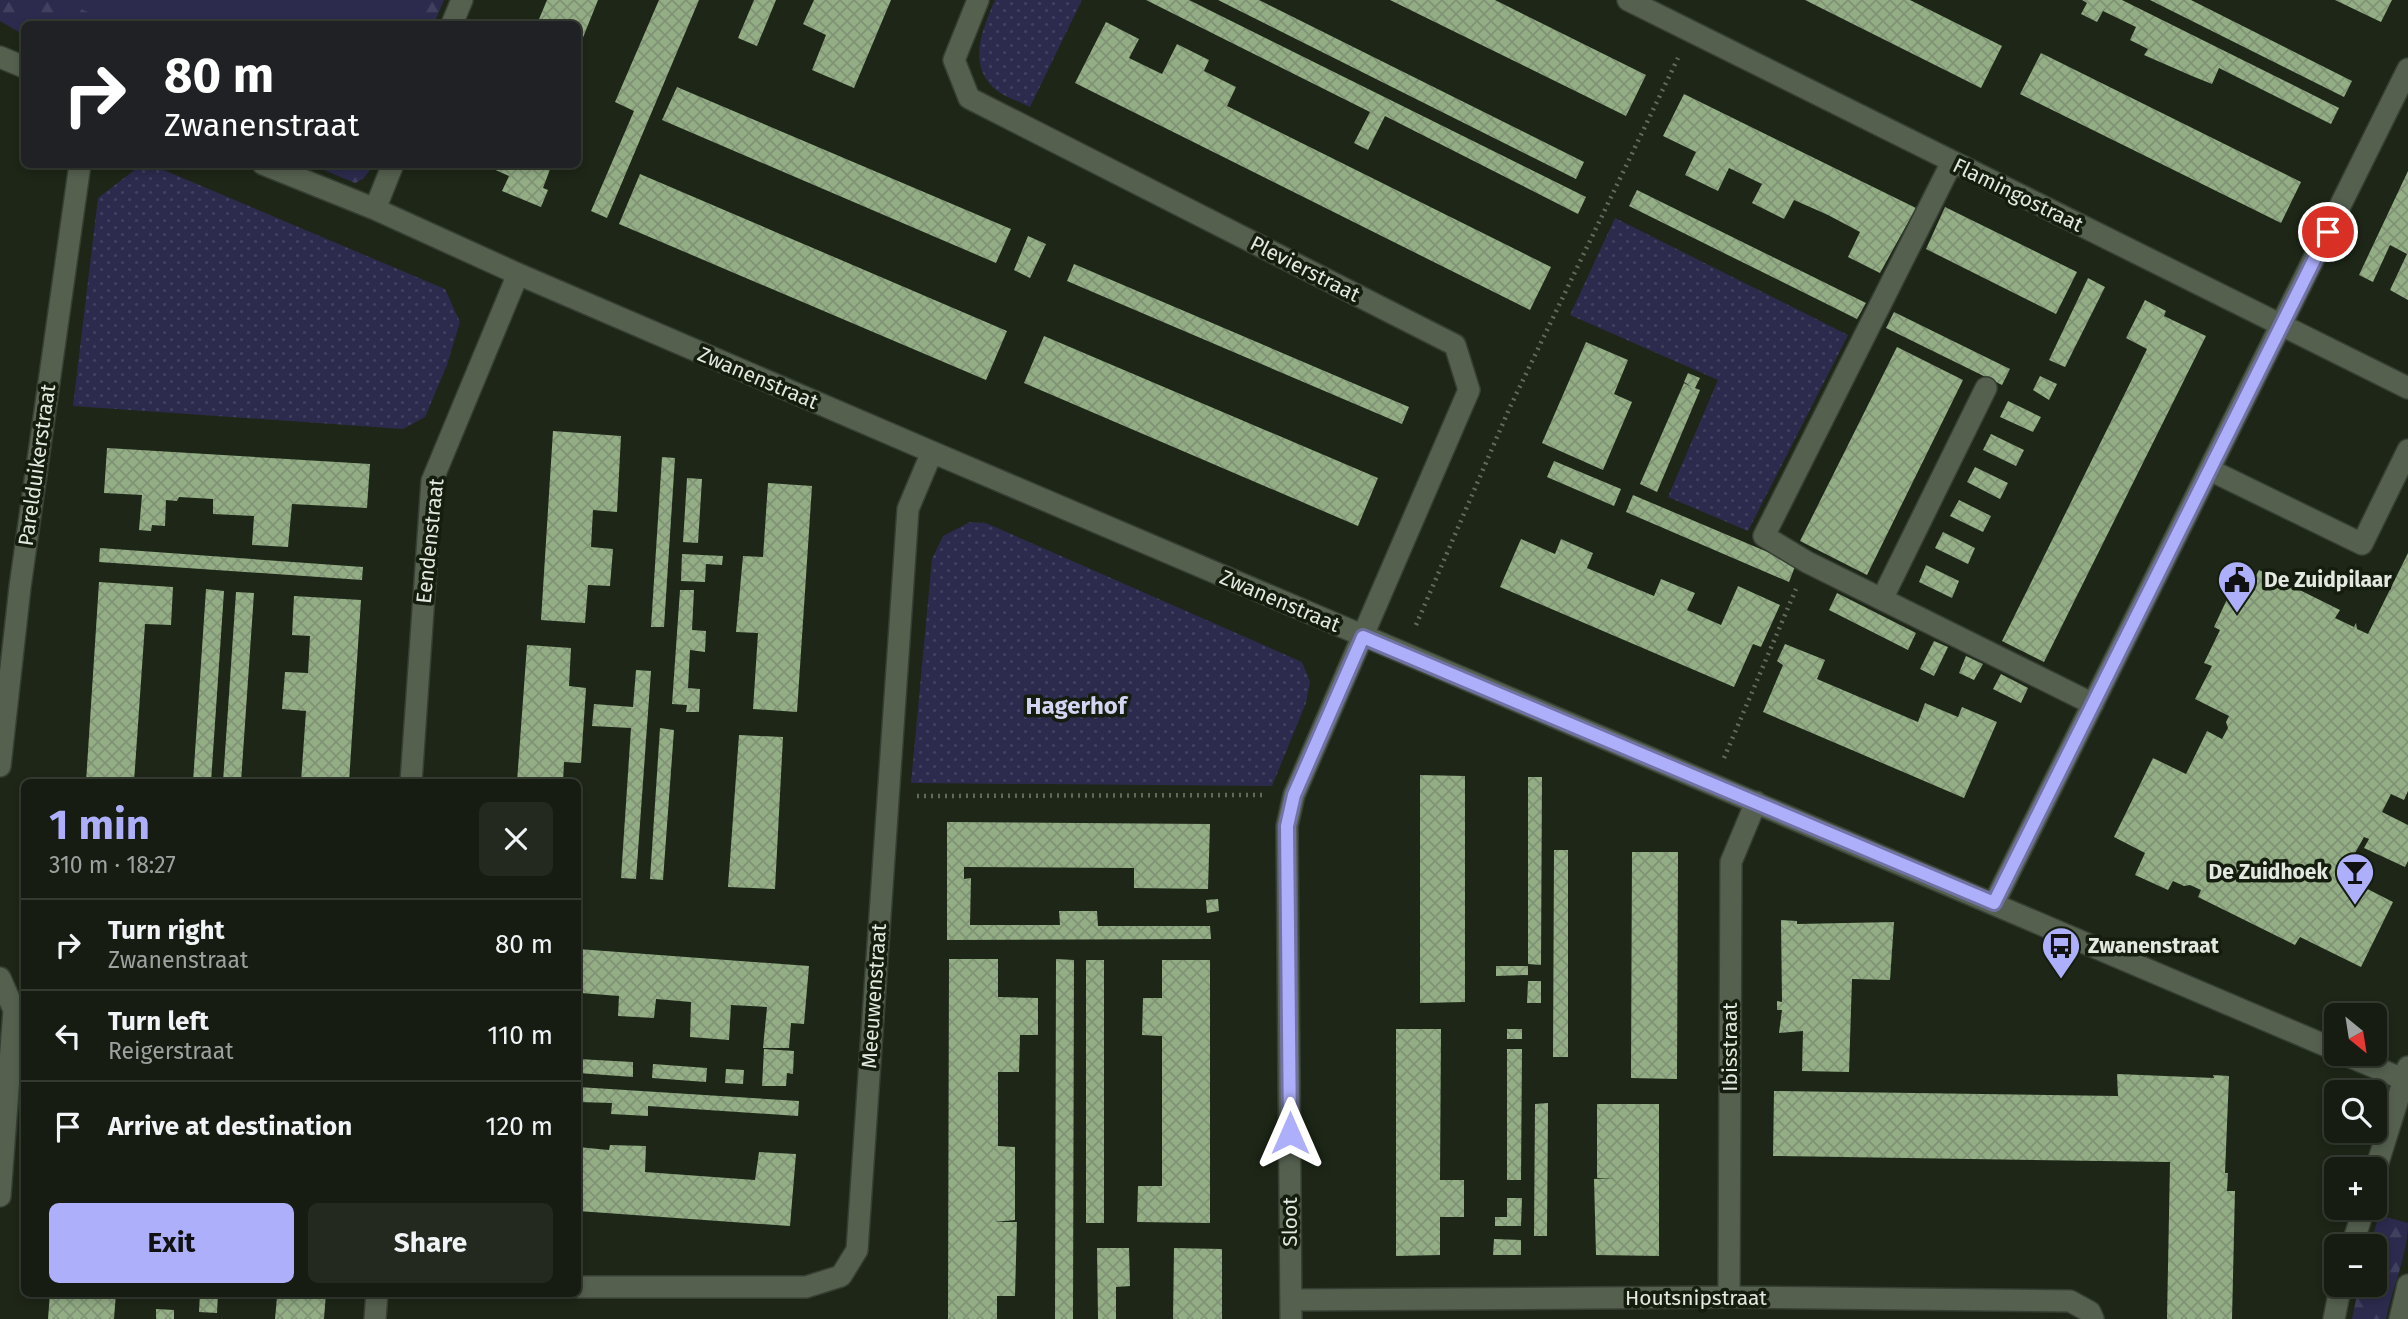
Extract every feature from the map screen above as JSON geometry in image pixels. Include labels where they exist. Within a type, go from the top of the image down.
[{"type":"street","points":[[453,21],[462,0]]},
{"type":"street","name":"Plevierstraat","points":[[978,0],[954,60],[969,98],[1455,345],[1469,390],[1363,637]]},
{"type":"street","name":"Flamingostraat","points":[[1628,0],[2408,388]]},
{"type":"street","points":[[0,57],[21,66]]},
{"type":"street","points":[[1994,903],[2408,69]]},
{"type":"street","points":[[1952,162],[1764,536],[1807,562],[2093,704]]},
{"type":"street","name":"Parelduikerstraat","points":[[0,766],[10,586],[79,168]]},
{"type":"street","name":"Zwanenstraat","points":[[273,168],[375,209],[517,274],[1363,637],[2324,1045]]},
{"type":"street","points":[[375,209],[391,168]]},
{"type":"street","name":"Eendenstraat","points":[[411,779],[432,481],[517,274]]},
{"type":"street","points":[[1882,599],[1986,388]]},
{"type":"street","points":[[2210,470],[2362,544],[2408,450]]},
{"type":"street","name":"Meeuwenstraat","points":[[581,1286],[806,1287],[841,1276],[857,1250],[908,509],[932,452]]},
{"type":"street","name":"Sloot","points":[[1291,1310],[1287,826],[1294,795],[1363,637]]},
{"type":"street","name":"Ibisstraat","points":[[1729,1297],[1731,862],[1756,802]]},
{"type":"street","points":[[0,978],[15,1010],[0,1196]]},
{"type":"street","points":[[2377,1066],[2406,1076],[2380,1157]]},
{"type":"street","points":[[2400,1319],[2408,1285]]},
{"type":"street","points":[[375,1319],[377,1297]]},
{"type":"street","name":"Houtsnipstraat","points":[[1291,1310],[1729,1297],[2070,1301],[2090,1312],[2093,1319]]},
{"type":"street","points":[[2334,1319],[2338,1297]]},
{"type":"path","points":[[1404,654],[1510,407],[1691,32]]},
{"type":"path","points":[[1713,784],[1807,562]]},
{"type":"path","points":[[888,796],[1294,795]]},
{"type":"green space","points":[[0,0],[99,0],[149,21],[21,21],[21,33],[0,21]]},
{"type":"green space","points":[[63,0],[422,0],[410,21],[106,21]]},
{"type":"green space","points":[[381,0],[444,0],[435,21],[371,21]]},
{"type":"green space","points":[[995,0],[1082,0],[1030,107],[996,90],[981,69],[979,58],[982,34]]},
{"type":"green space","points":[[137,168],[159,168],[445,289],[460,322],[447,365],[425,417],[403,429],[73,406],[98,198]]},
{"type":"green space","points":[[319,168],[372,168],[363,179],[355,183]]},
{"type":"green space","points":[[1615,218],[1848,335],[1748,531],[1668,497],[1718,380],[1570,315]]},
{"type":"green space","points":[[970,522],[986,523],[1302,662],[1310,682],[1306,703],[1272,786],[911,783],[932,559],[943,536]]},
{"type":"green space","points":[[2387,1217],[2408,1223],[2403,1259],[2386,1319],[2352,1319],[2357,1297],[2387,1297],[2387,1234],[2373,1234],[2378,1220],[2387,1220]]},
{"type":"building","points":[[547,0],[598,0],[581,42],[581,21],[538,21]]},
{"type":"building","points":[[659,0],[699,0],[607,218],[591,211],[634,111],[615,102]]},
{"type":"building","points":[[754,0],[776,0],[757,46],[738,38]]},
{"type":"building","points":[[814,0],[891,0],[854,88],[812,70],[826,35],[803,24]]},
{"type":"building","points":[[1146,0],[1189,0],[1586,197],[1578,214],[1385,116],[1368,150],[1354,143],[1370,112]]},
{"type":"building","points":[[1218,0],[1259,0],[1584,162],[1576,179]]},
{"type":"building","points":[[1390,0],[1495,0],[1646,75],[1626,116]]},
{"type":"building","points":[[1805,0],[1910,0],[2002,46],[1981,88]]},
{"type":"building","points":[[2082,0],[2122,0],[2339,108],[2331,124],[2219,68],[2212,84],[2192,76],[2144,55],[2148,49],[2130,40],[2136,27],[2103,11],[2097,22],[2081,14],[2087,3]]},
{"type":"building","points":[[2150,0],[2191,0],[2352,81],[2344,97]]},
{"type":"building","points":[[2335,0],[2392,0],[2381,22]]},
{"type":"building","points":[[1106,22],[1139,39],[1129,58],[1162,74],[1177,44],[1209,60],[1204,71],[1236,87],[1227,106],[1551,267],[1530,310],[1075,83]]},
{"type":"building","points":[[2041,53],[2301,182],[2281,223],[2020,94]]},
{"type":"building","points":[[677,87],[1011,229],[996,263],[662,120]]},
{"type":"building","points":[[1684,94],[1916,208],[1880,273],[1848,257],[1860,232],[1828,215],[1794,200],[1784,219],[1752,203],[1762,184],[1729,168],[1718,191],[1685,175],[1696,152],[1663,136]]},
{"type":"building","points":[[491,168],[550,168],[543,188],[548,190],[541,207],[502,191],[509,176]]},
{"type":"building","points":[[2408,171],[2408,300],[2390,290],[2407,254],[2390,245],[2373,282],[2359,275]]},
{"type":"building","points":[[640,174],[1007,331],[986,380],[619,224]]},
{"type":"building","points":[[1637,190],[1866,303],[1857,319],[1629,206]]},
{"type":"building","points":[[1945,207],[2077,272],[2056,314],[1926,249]]},
{"type":"building","points":[[1028,236],[1046,244],[1030,278],[1014,270]]},
{"type":"building","points":[[1074,264],[1409,407],[1402,424],[1067,281]]},
{"type":"building","points":[[2088,278],[2105,287],[2065,367],[2049,360]]},
{"type":"building","points":[[2145,300],[2166,311],[2164,316],[2206,336],[2044,662],[2002,641],[2147,349],[2126,338]]},
{"type":"building","points":[[1894,312],[2010,369],[2002,385],[1886,328]]},
{"type":"building","points":[[1044,336],[1378,478],[1358,526],[1024,383]]},
{"type":"building","points":[[1586,342],[1628,360],[1614,394],[1632,402],[1603,470],[1542,443]]},
{"type":"building","points":[[1897,347],[1963,380],[1867,575],[1800,541]]},
{"type":"building","points":[[1688,373],[1700,378],[1695,388],[1700,390],[1657,492],[1640,484],[1684,383],[1692,387],[1684,382]]},
{"type":"building","points":[[2040,376],[2057,384],[2049,400],[2033,390]]},
{"type":"building","points":[[2008,401],[2041,417],[2033,432],[2000,417]]},
{"type":"building","points":[[553,431],[621,436],[617,512],[593,510],[591,547],[613,549],[610,586],[588,585],[585,623],[541,620]]},
{"type":"building","points":[[1991,434],[2024,450],[2016,466],[1983,450]]},
{"type":"building","points":[[107,448],[370,464],[367,508],[292,504],[288,547],[252,545],[254,516],[213,514],[213,499],[179,497],[177,501],[166,500],[165,526],[152,525],[151,531],[139,530],[142,495],[104,493]]},
{"type":"building","points":[[662,457],[675,458],[664,627],[651,627]]},
{"type":"building","points":[[1554,461],[1621,489],[1614,506],[1547,477]]},
{"type":"building","points":[[1975,467],[2008,483],[2000,499],[1967,482]]},
{"type":"building","points":[[687,478],[702,479],[698,543],[683,542]]},
{"type":"building","points":[[768,483],[812,486],[797,712],[753,709],[758,633],[736,632],[743,556],[763,557]]},
{"type":"building","points":[[1633,495],[1796,564],[1789,582],[1626,512]]},
{"type":"building","points":[[1959,500],[1991,516],[1983,532],[1950,516]]},
{"type":"building","points":[[1943,532],[1975,548],[1968,564],[1935,548]]},
{"type":"building","points":[[1521,539],[1555,554],[1561,539],[1593,553],[1587,568],[1654,596],[1661,579],[1695,593],[1687,610],[1721,625],[1738,586],[1780,605],[1761,647],[1753,644],[1734,687],[1500,587]]},
{"type":"building","points":[[100,548],[363,567],[362,580],[99,562]]},
{"type":"building","points":[[2408,553],[2408,791],[2404,800],[2391,794],[2382,812],[2408,825],[2408,861],[2405,867],[2364,848],[2369,839],[2364,837],[2342,876],[2393,902],[2361,967],[2300,937],[2295,945],[2198,897],[2201,890],[2190,885],[2184,886],[2173,881],[2168,890],[2135,875],[2145,853],[2114,837],[2153,758],[2186,774],[2207,731],[2222,739],[2228,728],[2226,722],[2229,716],[2195,699],[2212,666],[2204,663],[2220,630],[2214,627],[2229,595],[2243,602],[2259,570],[2340,610],[2335,618],[2354,627],[2356,623],[2357,629],[2368,634]]},
{"type":"building","points":[[682,554],[723,556],[722,565],[706,564],[705,582],[681,581]]},
{"type":"building","points":[[1926,565],[1959,581],[1952,598],[1919,582]]},
{"type":"building","points":[[99,582],[173,587],[171,625],[145,624],[134,779],[86,779]]},
{"type":"building","points":[[206,589],[224,591],[211,779],[193,779]]},
{"type":"building","points":[[680,590],[694,590],[692,630],[706,631],[705,652],[690,650],[688,688],[700,689],[699,712],[686,712],[687,705],[672,704]]},
{"type":"building","points":[[236,592],[254,593],[241,779],[223,779]]},
{"type":"building","points":[[1837,593],[1916,633],[1908,650],[1829,610]]},
{"type":"building","points":[[294,596],[361,600],[349,779],[301,779],[306,711],[282,709],[285,672],[308,673],[310,636],[292,635]]},
{"type":"building","points":[[1934,641],[1948,647],[1934,676],[1920,669]]},
{"type":"building","points":[[1785,644],[1825,660],[1817,679],[1918,722],[1925,703],[1958,717],[1962,707],[1997,722],[1964,798],[1763,712],[1783,665],[1777,661]]},
{"type":"building","points":[[527,645],[571,648],[569,686],[586,688],[581,763],[564,762],[563,779],[517,779]]},
{"type":"building","points":[[1966,656],[1983,664],[1974,680],[1959,673]]},
{"type":"building","points":[[636,670],[651,671],[636,879],[621,878],[631,728],[592,726],[594,704],[633,707]]},
{"type":"building","points":[[2001,674],[2028,688],[2021,703],[1993,689]]},
{"type":"building","points":[[660,728],[674,730],[663,880],[650,879]]},
{"type":"building","points":[[739,735],[783,737],[775,889],[728,887]]},
{"type":"building","points":[[1420,775],[1465,776],[1465,1002],[1420,1003]]},
{"type":"building","points":[[1528,777],[1542,777],[1541,965],[1528,964]]},
{"type":"building","points":[[947,822],[1210,824],[1208,889],[1134,888],[1134,868],[964,867],[964,879],[971,878],[970,925],[1060,925],[1059,911],[1097,911],[1098,926],[1210,926],[1211,939],[947,940]]},
{"type":"building","points":[[1554,850],[1568,850],[1568,1057],[1553,1057]]},
{"type":"building","points":[[1632,852],[1678,852],[1677,1079],[1631,1078]]},
{"type":"building","points":[[1218,899],[1219,911],[1207,913],[1206,900]]},
{"type":"building","points":[[1781,920],[1797,921],[1797,924],[1894,922],[1890,980],[1852,979],[1849,1072],[1802,1071],[1803,1031],[1779,1033],[1782,1010],[1777,1010],[1777,1001],[1782,1002]]},
{"type":"building","points":[[581,949],[809,966],[804,1024],[791,1023],[789,1048],[763,1048],[767,1007],[731,1005],[729,1040],[690,1037],[691,1002],[656,999],[654,1018],[618,1016],[619,996],[581,993]]},
{"type":"building","points":[[949,959],[998,959],[998,997],[1038,998],[1038,1035],[1020,1035],[1019,1072],[998,1072],[998,1146],[1015,1147],[1015,1220],[994,1222],[1017,1222],[1015,1296],[997,1296],[997,1319],[948,1319]]},
{"type":"building","points":[[1056,959],[1074,960],[1073,1319],[1055,1319]]},
{"type":"building","points":[[1086,960],[1104,960],[1104,1223],[1086,1223]]},
{"type":"building","points":[[1162,960],[1210,960],[1210,1223],[1137,1222],[1138,1186],[1162,1186],[1162,1036],[1142,1035],[1143,998],[1162,998]]},
{"type":"building","points":[[1496,966],[1528,966],[1528,975],[1496,976]]},
{"type":"building","points":[[1528,981],[1541,981],[1541,1003],[1527,1003]]},
{"type":"building","points":[[1396,1029],[1441,1029],[1440,1180],[1464,1180],[1464,1217],[1440,1217],[1440,1255],[1396,1256]]},
{"type":"building","points":[[1507,1029],[1522,1029],[1522,1039],[1507,1039]]},
{"type":"building","points":[[764,1049],[794,1051],[793,1074],[787,1073],[786,1086],[762,1086]]},
{"type":"building","points":[[1507,1049],[1522,1049],[1521,1180],[1507,1180]]},
{"type":"building","points":[[581,1059],[633,1062],[633,1077],[581,1073]]},
{"type":"building","points":[[653,1064],[707,1068],[706,1082],[652,1078]]},
{"type":"building","points":[[726,1069],[744,1070],[743,1084],[725,1083]]},
{"type":"building","points":[[2117,1074],[2214,1078],[2213,1075],[2229,1076],[2225,1173],[2228,1173],[2227,1191],[2235,1191],[2232,1319],[2167,1319],[2170,1162],[1773,1156],[1774,1091],[2118,1096]]},
{"type":"building","points":[[581,1087],[799,1101],[798,1116],[648,1106],[648,1116],[611,1114],[612,1103],[581,1102]]},
{"type":"building","points":[[1548,1103],[1547,1236],[1534,1236],[1535,1104]]},
{"type":"building","points":[[1597,1104],[1659,1104],[1659,1256],[1596,1255],[1594,1179],[1614,1178],[1597,1178]]},
{"type":"building","points":[[610,1145],[646,1146],[645,1172],[755,1180],[759,1152],[796,1154],[790,1226],[581,1211],[581,1147],[609,1150]]},
{"type":"building","points":[[1507,1198],[1522,1198],[1521,1226],[1495,1226],[1495,1217],[1507,1217]]},
{"type":"building","points":[[1494,1239],[1521,1240],[1521,1255],[1493,1255]]},
{"type":"building","points":[[1097,1248],[1129,1248],[1130,1286],[1116,1287],[1116,1319],[1098,1319]]},
{"type":"building","points":[[1174,1248],[1222,1249],[1222,1319],[1173,1319]]},
{"type":"building","points":[[50,1297],[116,1297],[114,1319],[48,1319]]},
{"type":"building","points":[[200,1297],[218,1297],[217,1313],[199,1312]]},
{"type":"building","points":[[277,1297],[326,1297],[324,1319],[275,1319]]},
{"type":"building","points":[[156,1309],[174,1310],[174,1319],[156,1319]]},
{"type":"place","name":"De Zuidpilaar","points":[[2237,614]]},
{"type":"place","name":"De Zuidhoek","points":[[2355,906]]},
{"type":"place","name":"Zwanenstraat","points":[[2061,980]]},
{"type":"district","name":"Hagerhof","points":[[1076,706]]},
{"type":"route","points":[[1290,1133],[1287,826],[1294,795],[1363,637],[1994,903],[2328,232]]}]
